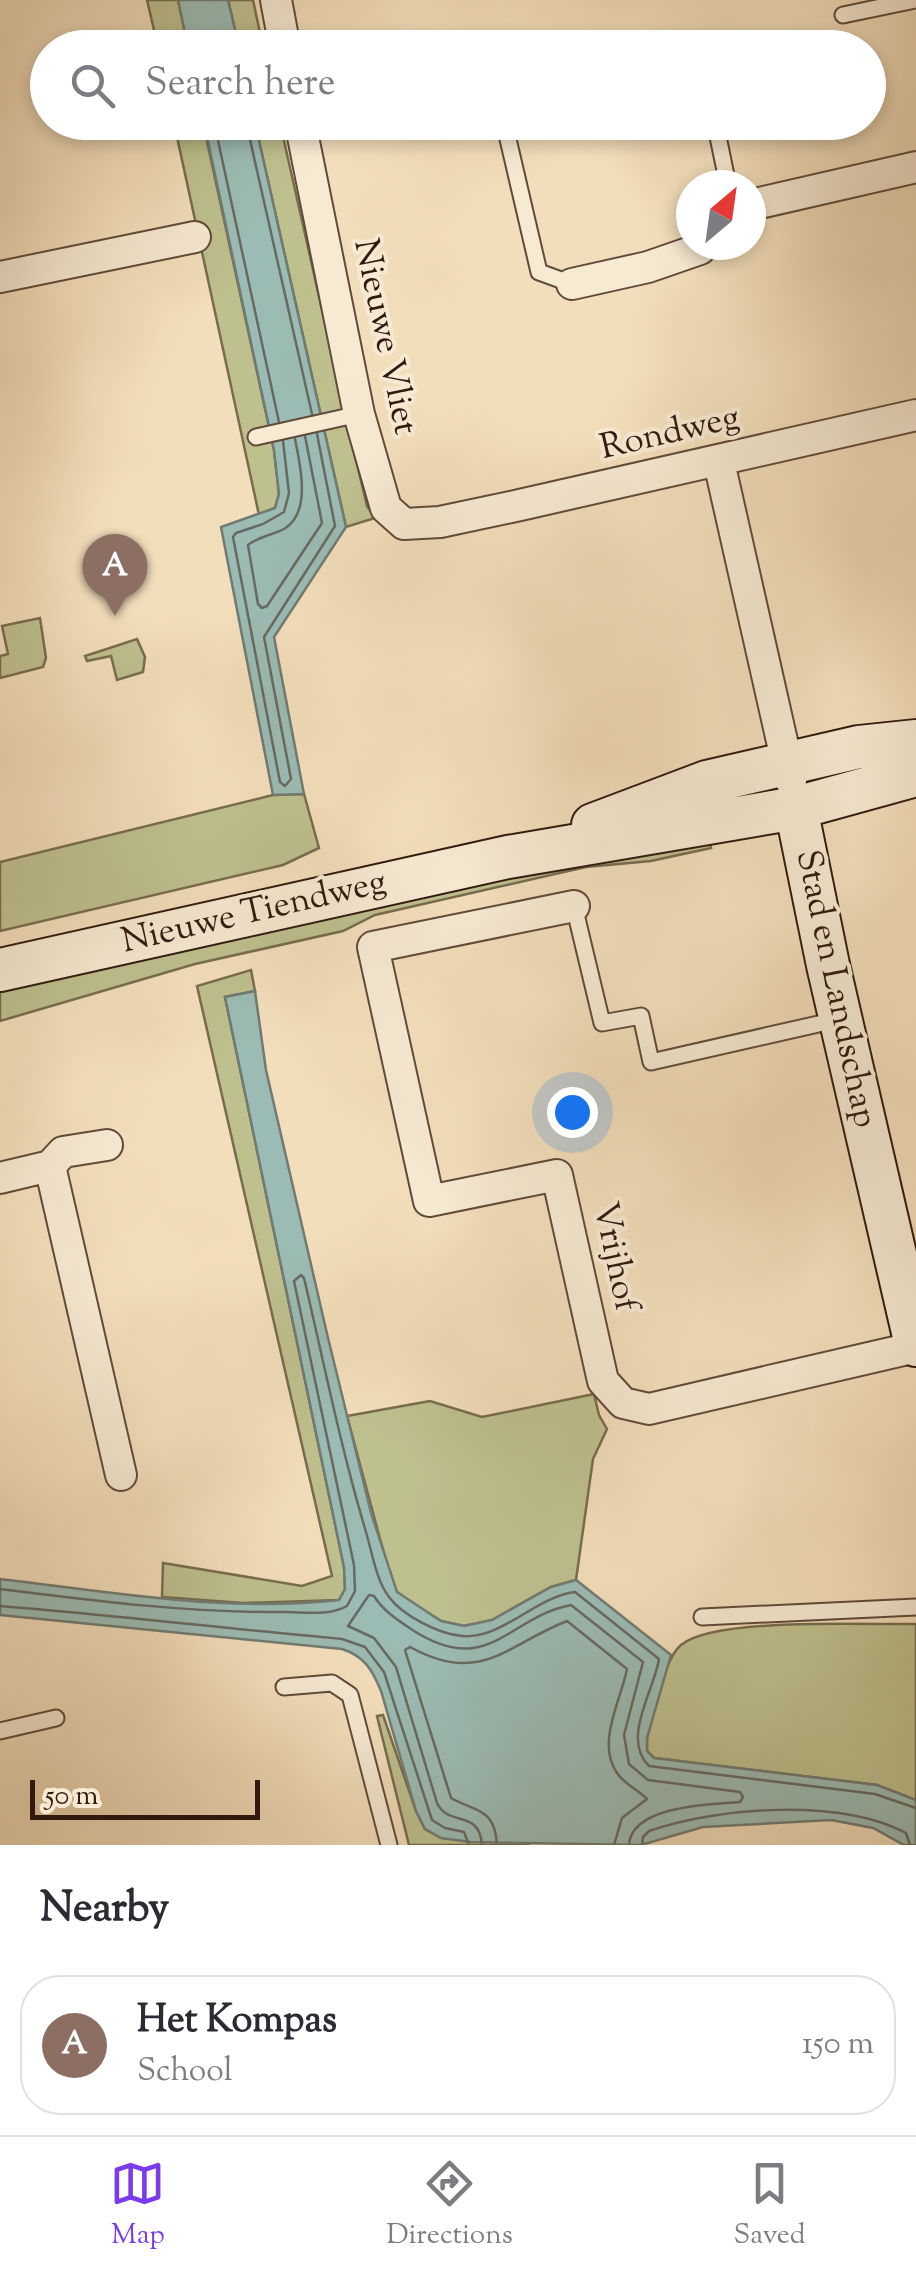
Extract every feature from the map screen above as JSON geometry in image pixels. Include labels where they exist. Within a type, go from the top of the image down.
[{"type":"street","points":[[276,0],[282,30]]},
{"type":"street","name":"Nieuwe Vliet","points":[[303,140],[348,416],[386,508],[404,524],[440,522]]},
{"type":"street","points":[[766,202],[916,168]]},
{"type":"street","points":[[0,277],[195,236]]},
{"type":"street","points":[[572,284],[676,258]]},
{"type":"street","name":"Rondweg","points":[[440,522],[916,415]]},
{"type":"street","points":[[718,462],[796,808]]},
{"type":"street","name":"Nieuwe Tiendweg","points":[[508,857],[707,782],[859,747],[916,741]]},
{"type":"street","name":"Nieuwe Tiendweg","points":[[0,970],[508,857],[796,808],[916,775]]},
{"type":"street","name":"Stad en Landschap","points":[[796,808],[916,1346]]},
{"type":"street","name":"Vrijhof","points":[[574,906],[373,947],[429,1202],[558,1175],[603,1381],[623,1403],[649,1410],[916,1346]]},
{"type":"street","points":[[0,1178],[50,1166],[63,1152],[107,1145]]},
{"type":"street","points":[[50,1166],[121,1475]]},
{"type":"lane","points":[[843,15],[915,0]]},
{"type":"lane","points":[[508,140],[539,272],[572,284]]},
{"type":"lane","points":[[719,140],[725,170]]},
{"type":"lane","points":[[256,436],[348,416]]},
{"type":"lane","points":[[574,906],[602,1023],[641,1016],[651,1062],[841,1018]]},
{"type":"lane","points":[[702,1617],[916,1607]]},
{"type":"lane","points":[[284,1688],[332,1683],[350,1695],[388,1845]]},
{"type":"lane","points":[[0,1731],[56,1718]]},
{"type":"green space","points":[[147,0],[178,0],[184,30],[154,30]]},
{"type":"green space","points":[[228,0],[253,0],[259,30],[235,30]]},
{"type":"green space","points":[[178,140],[207,140],[274,450],[279,494],[275,508],[259,515]]},
{"type":"green space","points":[[259,140],[284,140],[367,506],[375,518],[346,527]]},
{"type":"green space","points":[[40,618],[46,658],[43,667],[0,678],[0,656],[8,654],[2,626]]},
{"type":"green space","points":[[137,639],[145,657],[143,672],[117,680],[111,656],[87,661],[85,656]]},
{"type":"green space","points":[[304,794],[319,848],[283,865],[0,931],[0,862],[273,795]]},
{"type":"green space","points":[[707,833],[711,848],[651,861],[586,867],[375,915],[343,931],[195,964],[0,1021],[0,990]]},
{"type":"green space","points":[[251,970],[255,991],[225,997],[344,1567],[345,1589],[339,1600],[243,1603],[162,1597],[163,1563],[302,1586],[332,1576],[197,986]]},
{"type":"green space","points":[[594,1394],[607,1429],[593,1459],[576,1580],[551,1587],[492,1620],[464,1626],[441,1621],[397,1592],[347,1416],[430,1401],[482,1417]]},
{"type":"green space","points":[[916,1624],[916,1800],[877,1785],[654,1758],[647,1751],[647,1738],[669,1663],[681,1645],[699,1636],[757,1626]]},
{"type":"green space","points":[[383,1715],[425,1829],[442,1838],[530,1845],[409,1845],[377,1716]]},
{"type":"water","points":[[178,0],[228,0],[235,30],[184,30]]},
{"type":"water","points":[[208,140],[259,140],[346,527],[274,637],[304,794],[273,795],[221,527],[275,508],[279,494],[274,450]]},
{"type":"water","points":[[255,991],[266,1070],[328,1338],[371,1513],[397,1592],[441,1621],[464,1626],[492,1620],[551,1587],[576,1580],[671,1655],[647,1738],[647,1751],[654,1758],[877,1785],[916,1800],[916,1845],[904,1845],[873,1828],[831,1820],[703,1827],[641,1845],[441,1838],[425,1829],[416,1811],[374,1676],[350,1652],[0,1615],[0,1579],[169,1599],[254,1604],[339,1600],[345,1589],[344,1567],[225,997]]},
{"type":"place","name":"Het Kompas","points":[[115,616]]}]
